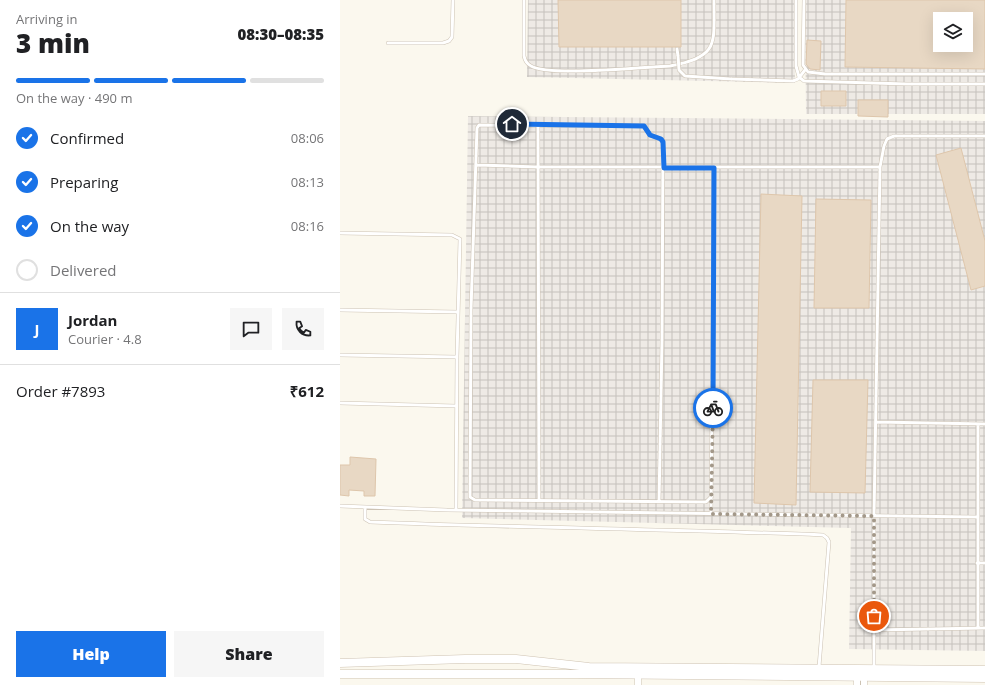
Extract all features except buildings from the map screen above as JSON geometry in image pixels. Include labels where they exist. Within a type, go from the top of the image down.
[{"type":"street","points":[[340,663],[501,659],[589,667],[819,668],[929,677],[985,678]]},
{"type":"street","points":[[929,677],[985,670]]},
{"type":"street","points":[[340,674],[638,675],[861,672]]},
{"type":"street","points":[[857,685],[861,672]]},
{"type":"street","points":[[861,672],[864,685]]},
{"type":"street","points":[[638,675],[638,685]]},
{"type":"lane","points":[[388,43],[443,43],[449,41],[452,37],[453,0]]},
{"type":"lane","points":[[524,0],[524,56],[526,62],[535,68],[573,71],[670,66],[703,56],[710,49],[713,38],[714,0]]},
{"type":"lane","points":[[796,0],[796,66],[800,77],[808,82],[985,84]]},
{"type":"lane","points":[[804,0],[803,59],[806,70],[814,74],[985,74]]},
{"type":"lane","points":[[796,23],[803,23]]},
{"type":"lane","points":[[677,49],[679,70],[685,76],[793,81],[800,77],[806,70]]},
{"type":"lane","points":[[850,74],[850,83]]},
{"type":"lane","points":[[659,502],[664,168],[663,142],[661,139],[650,135],[645,126],[479,125],[477,128],[477,165],[471,309],[469,494],[475,500],[659,502],[704,502],[712,496]]},
{"type":"lane","points":[[538,125],[539,500]]},
{"type":"lane","points":[[874,673],[874,516],[880,167],[885,140],[889,137],[985,136]]},
{"type":"lane","points":[[477,165],[664,168],[880,167]]},
{"type":"lane","points":[[711,514],[714,168]]},
{"type":"lane","points":[[340,233],[452,235],[458,237],[461,242],[456,406],[456,510]]},
{"type":"lane","points":[[340,310],[458,312]]},
{"type":"lane","points":[[340,355],[457,356]]},
{"type":"lane","points":[[340,403],[456,406]]},
{"type":"lane","points":[[876,422],[985,424]]},
{"type":"lane","points":[[978,424],[978,628]]},
{"type":"lane","points":[[340,506],[456,510],[977,517]]},
{"type":"lane","points":[[365,507],[365,519],[370,522],[591,529],[696,530],[826,536],[828,542],[819,668]]},
{"type":"lane","points":[[977,563],[985,563]]},
{"type":"lane","points":[[874,630],[985,628]]},
{"type":"shaded area","points":[[528,0],[794,0],[795,83],[527,77]]},
{"type":"shaded area","points":[[805,0],[985,0],[985,114],[806,114]]},
{"type":"shaded area","points":[[468,116],[985,121],[985,651],[849,649],[851,528],[462,518]]},
{"type":"way so far","points":[[713,408],[711,514],[874,516],[874,616]]},
{"type":"route","points":[[512,124],[644,126],[650,135],[661,139],[663,142],[664,168],[714,168],[713,408]]}]
